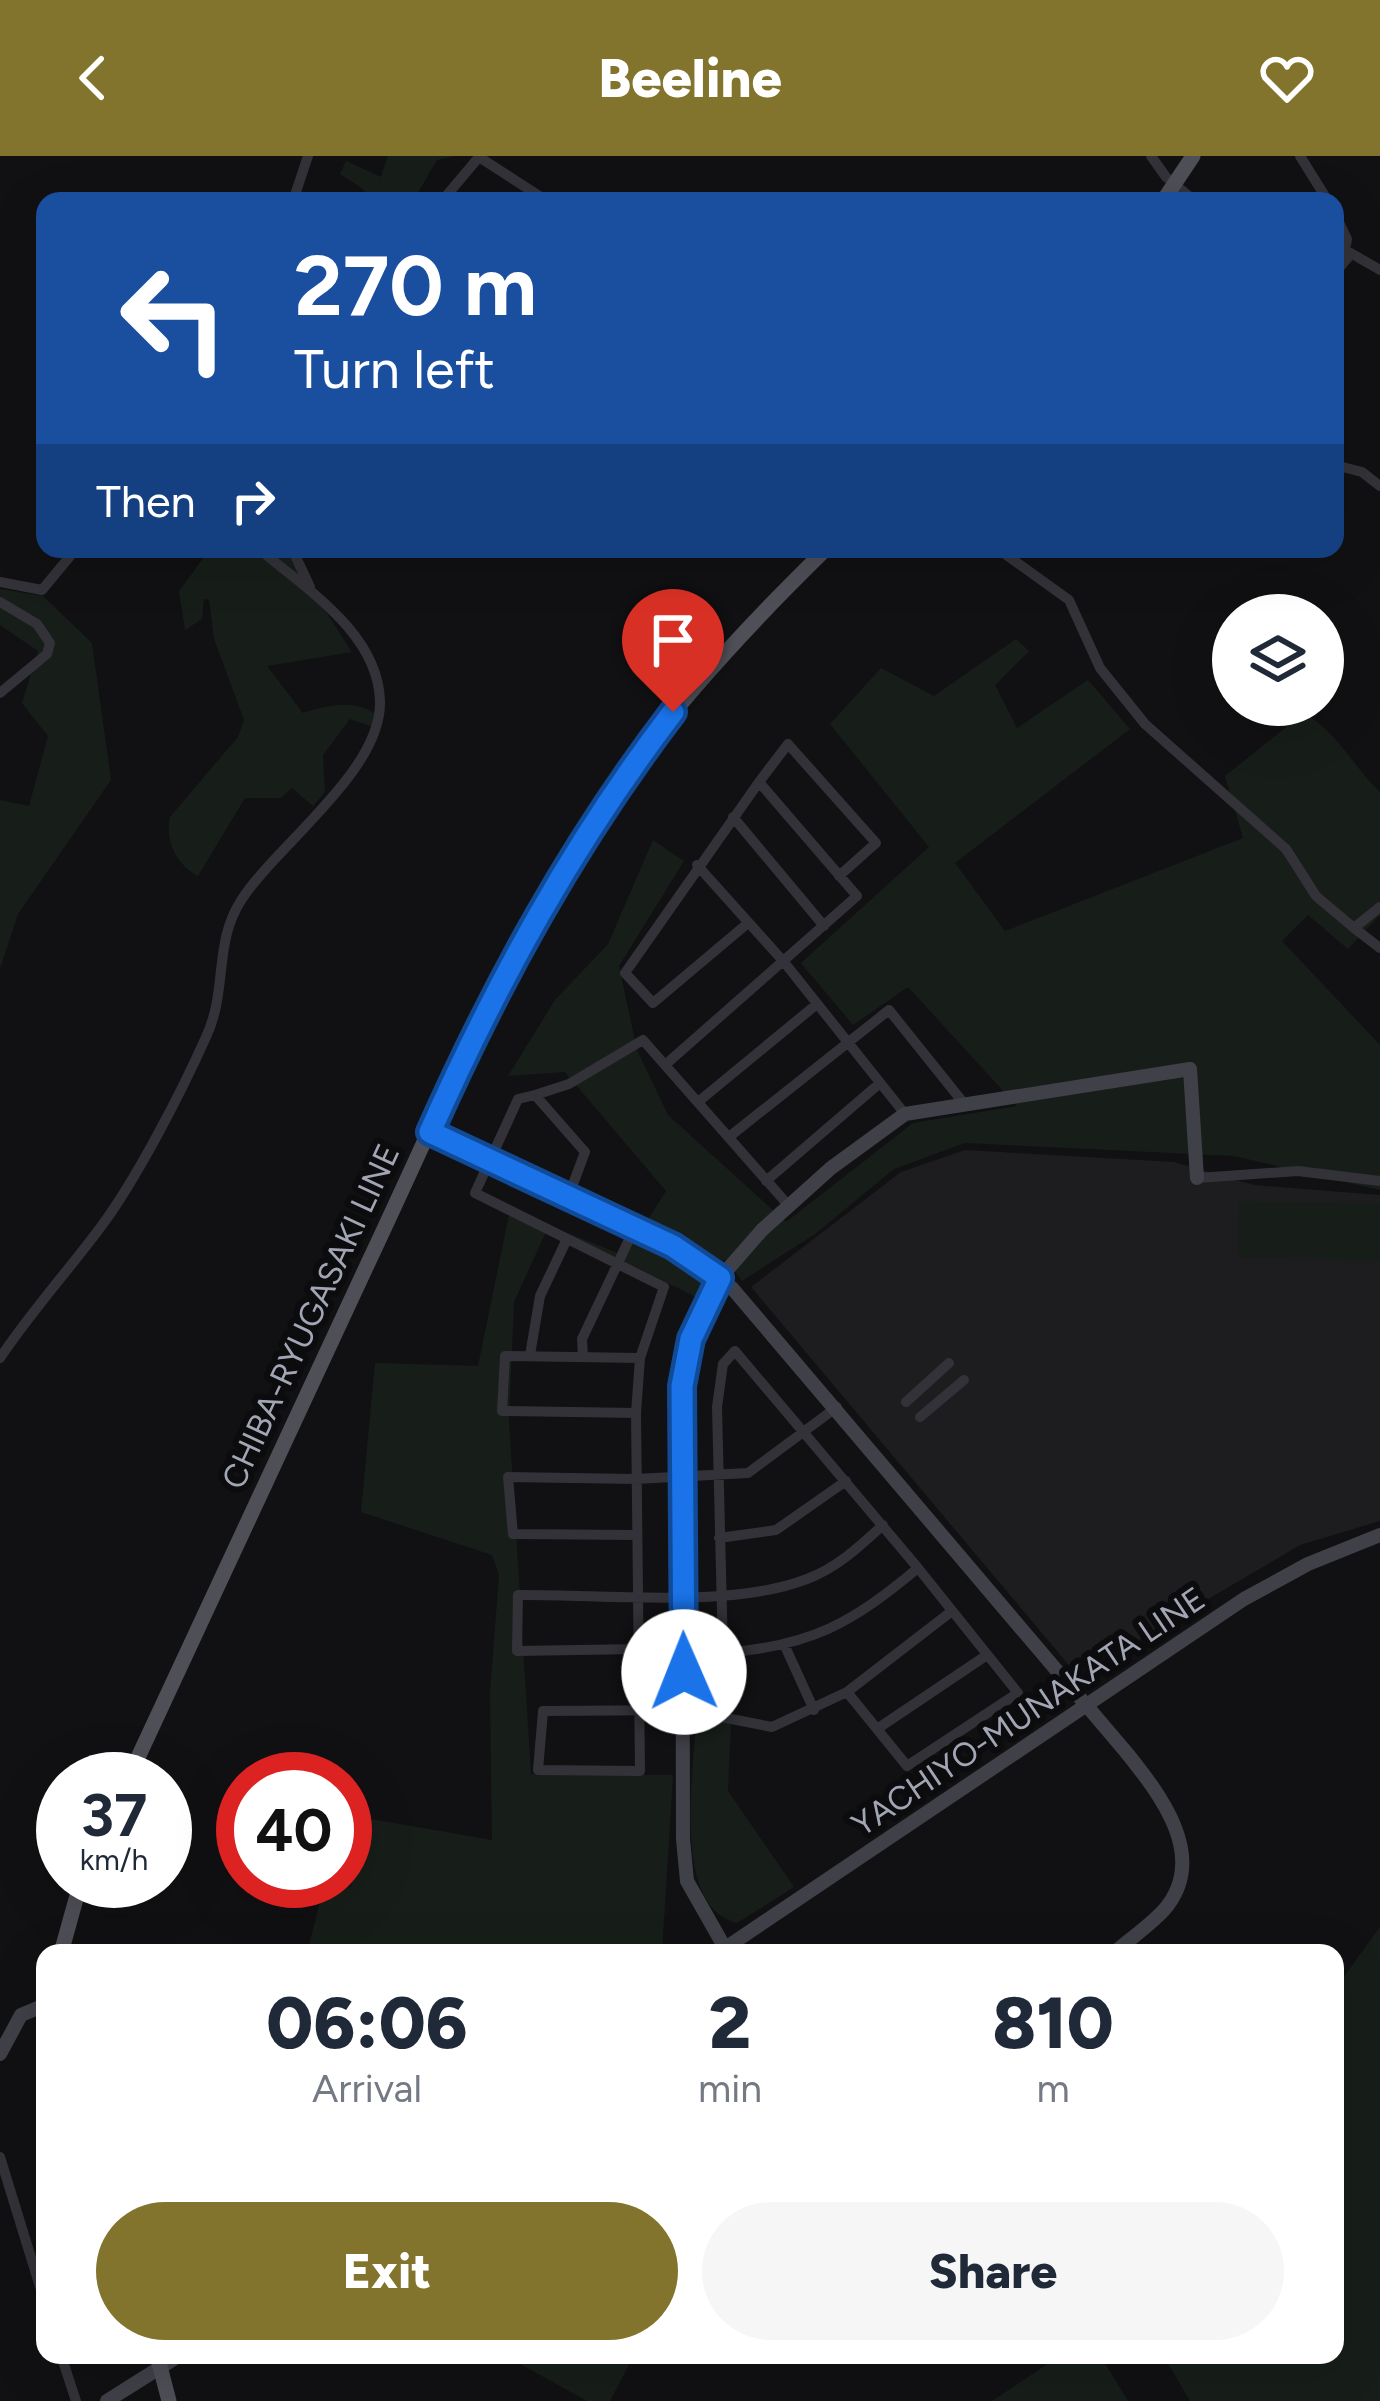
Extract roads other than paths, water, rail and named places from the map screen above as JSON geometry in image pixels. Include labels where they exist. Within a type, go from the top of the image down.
[{"type":"main road","points":[[1169,192],[1193,156]]},
{"type":"main road","name":"CHIBA-RYUGASAKI LINE","points":[[141,1752],[506,971],[605,804],[695,685],[817,558]]},
{"type":"main road","points":[[64,1944],[74,1908]]},
{"type":"main road","points":[[160,2364],[169,2401]]},
{"type":"street","points":[[296,192],[308,156]]},
{"type":"street","points":[[1151,156],[1184,192]]},
{"type":"street","points":[[1300,156],[1322,192]]},
{"type":"street","points":[[450,192],[479,158],[533,192]]},
{"type":"street","points":[[1344,249],[1380,270]]},
{"type":"street","points":[[1344,467],[1362,472],[1380,486]]},
{"type":"street","points":[[0,583],[43,590],[69,558]]},
{"type":"street","points":[[0,1358],[103,1224],[204,1042],[218,997],[221,941],[243,897],[344,779],[380,720],[378,679],[368,654],[319,600],[270,558]]},
{"type":"street","points":[[297,558],[319,600]]},
{"type":"street","points":[[1011,558],[1069,600],[1100,668],[1145,724],[1286,849],[1316,896],[1380,948]]},
{"type":"street","points":[[0,602],[37,624],[50,643],[47,654],[0,692]]},
{"type":"street","points":[[748,923],[653,1003],[625,973],[697,865],[788,744],[877,843],[839,876]]},
{"type":"street","points":[[665,1065],[857,896],[759,782]]},
{"type":"street","points":[[733,817],[824,926]]},
{"type":"street","points":[[697,865],[784,962],[904,1114]]},
{"type":"street","points":[[1354,928],[1380,907]]},
{"type":"street","points":[[698,1102],[817,1004]]},
{"type":"street","points":[[728,1137],[889,1010],[966,1106]]},
{"type":"street","points":[[789,1206],[643,1040],[569,1084],[518,1099],[475,1193],[664,1287],[640,1358],[636,1413],[640,1712],[640,1771],[538,1771],[543,1711],[640,1712],[686,1710],[772,1727],[847,1693],[952,1611]]},
{"type":"street","points":[[718,1944],[684,1867],[682,1594],[685,1366],[702,1309],[720,1278],[789,1206],[904,1114],[1190,1069],[1197,1178],[1298,1171],[1380,1181]]},
{"type":"street","points":[[766,1180],[880,1083]]},
{"type":"street","points":[[535,1095],[585,1153],[569,1196]]},
{"type":"street","points":[[430,1132],[635,1227],[720,1278],[749,1304],[1163,1798],[1180,1838],[1176,1887],[1166,1907],[1124,1944]]},
{"type":"street","points":[[583,1358],[583,1339],[635,1227]]},
{"type":"street","points":[[530,1355],[540,1296],[567,1239]]},
{"type":"street","points":[[847,1693],[907,1766],[1018,1693],[918,1568],[806,1431],[735,1351],[723,1364],[717,1407],[724,1653],[784,1644],[857,1619],[918,1568]]},
{"type":"street","points":[[636,1413],[502,1411],[505,1356],[640,1358]]},
{"type":"street","points":[[907,1402],[949,1363]]},
{"type":"street","points":[[920,1418],[964,1380]]},
{"type":"street","points":[[637,1534],[513,1534],[508,1477],[637,1479],[748,1473],[837,1407]]},
{"type":"street","points":[[719,1538],[776,1530],[846,1480]]},
{"type":"street","points":[[639,1649],[517,1651],[518,1595],[719,1596],[808,1579],[844,1559],[883,1525]]},
{"type":"street","name":"YACHIYO-MUNAKATA LINE","points":[[732,1944],[1244,1599],[1308,1564],[1380,1535]]},
{"type":"street","points":[[784,1644],[814,1710]]},
{"type":"street","points":[[877,1729],[987,1655]]},
{"type":"street","points":[[0,2054],[21,2015],[36,2009]]},
{"type":"street","points":[[0,2157],[36,2273]]},
{"type":"street","points":[[64,2364],[76,2401]]},
{"type":"street","points":[[106,2401],[155,2364]]}]
